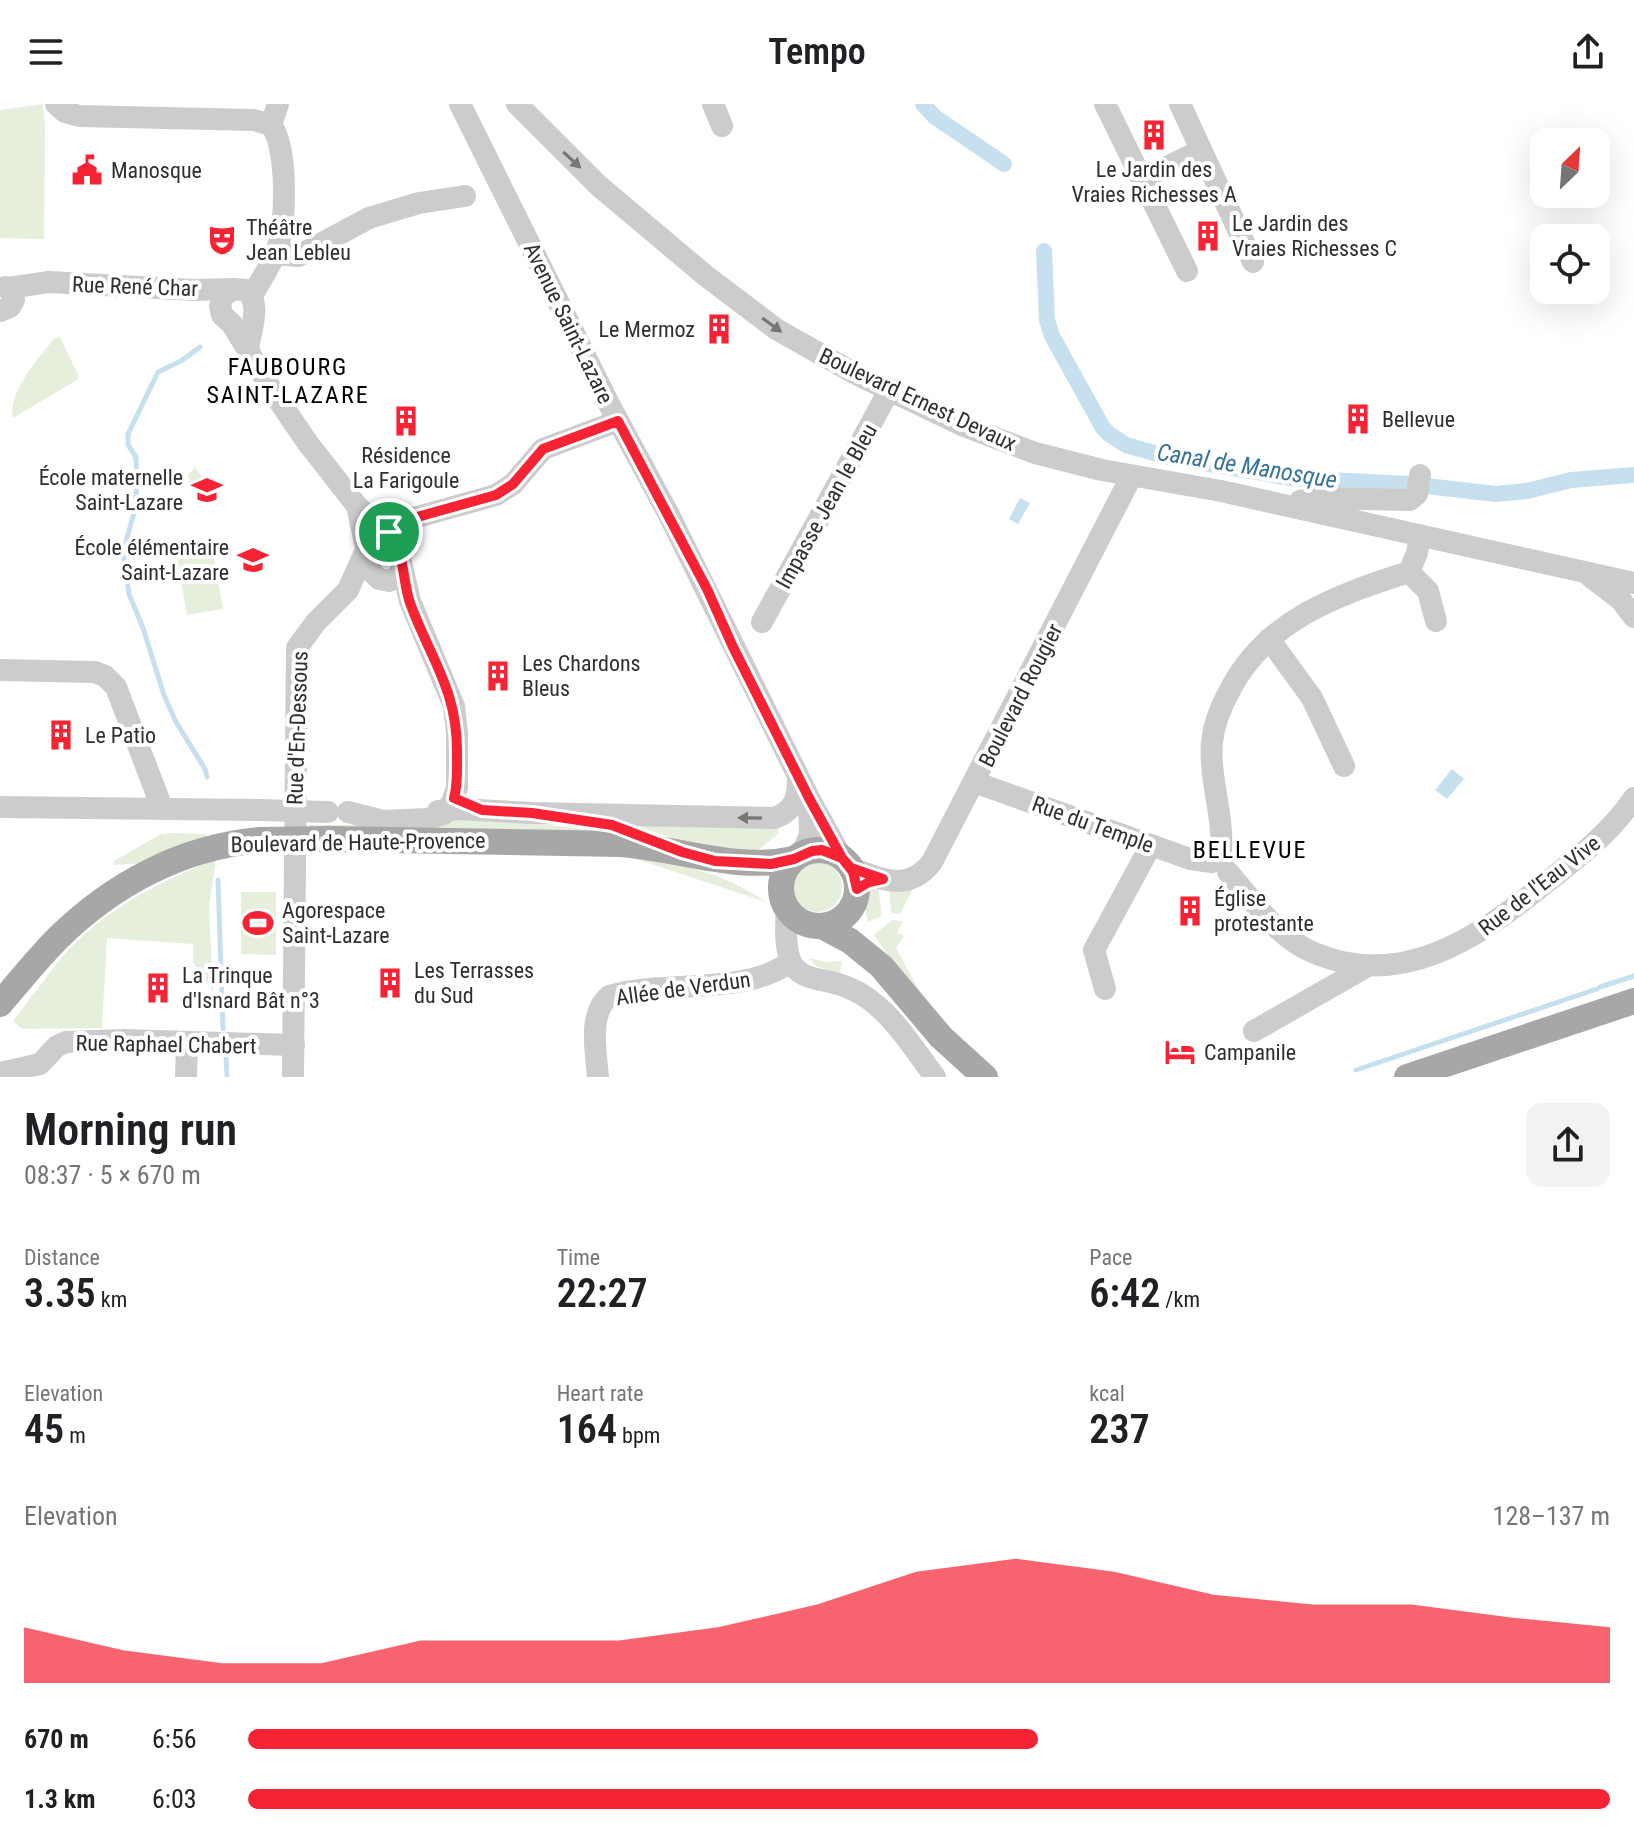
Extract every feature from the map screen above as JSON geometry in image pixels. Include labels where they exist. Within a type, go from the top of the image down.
[{"type":"main road","name":"Boulevard de Haute-Provence","points":[[2,1003],[57,939],[77,921],[141,876],[203,849],[260,840],[329,839],[620,844],[682,852],[715,861],[760,864],[798,857]]},
{"type":"main road","points":[[881,966],[851,880],[822,850],[798,857],[782,878],[785,904],[794,917],[850,941],[881,966],[941,1037],[985,1077]]},
{"type":"main road","name":"Boulevard de Haute-Provence","points":[[715,861],[785,904]]},
{"type":"main road","points":[[817,926],[840,919],[851,880]]},
{"type":"main road","points":[[1407,1077],[1634,1001]]},
{"type":"street","points":[[56,104],[65,112],[79,116],[152,110],[254,120],[275,114],[284,174],[282,224],[276,254],[242,301],[248,350],[303,437],[357,506],[375,538],[399,549],[390,576]]},
{"type":"street","name":"Avenue Saint-Lazare","points":[[460,104],[851,880]]},
{"type":"street","name":"Boulevard Ernest Devaux","points":[[517,104],[599,186],[706,276],[776,329],[828,359],[964,426],[1035,453],[1131,477],[1221,491],[1634,583]]},
{"type":"street","points":[[713,104],[722,126]]},
{"type":"street","points":[[1105,104],[1187,271]]},
{"type":"street","points":[[1180,104],[1253,262]]},
{"type":"street","points":[[1141,180],[1201,150]]},
{"type":"street","points":[[276,254],[298,256],[369,218],[419,203],[465,196]]},
{"type":"street","name":"Rue René Char","points":[[5,301],[49,282],[194,290],[242,301]]},
{"type":"street","name":"Impasse Jean le Bleu","points":[[762,622],[890,389]]},
{"type":"street","points":[[375,538],[410,519],[496,495],[513,484],[543,449],[618,421]]},
{"type":"street","name":"Boulevard Rougier","points":[[851,880],[906,881],[925,871],[1131,477]]},
{"type":"street","points":[[1292,506],[1301,500],[1313,498],[1407,501],[1413,499],[1419,484]]},
{"type":"street","points":[[1220,862],[1212,757],[1216,720],[1241,671],[1269,639],[1297,617],[1326,601],[1409,572],[1420,535]]},
{"type":"street","points":[[0,807],[338,812],[374,820],[438,817],[452,803],[457,788],[454,706],[410,601],[390,576],[371,571],[375,538]]},
{"type":"street","name":"Rue d'En-Dessous","points":[[293,1077],[297,648],[316,622],[348,590],[375,538]]},
{"type":"street","points":[[1581,570],[1621,600],[1634,617]]},
{"type":"street","points":[[1409,572],[1428,591],[1436,621]]},
{"type":"street","name":"Rue d'En-Dessous","points":[[348,590],[390,576]]},
{"type":"street","points":[[1269,639],[1312,698],[1344,766]]},
{"type":"street","points":[[0,670],[95,672],[110,680],[116,687],[162,808]]},
{"type":"street","points":[[452,803],[482,810],[532,813],[774,818],[788,811],[796,802],[798,776]]},
{"type":"street","name":"Rue du Temple","points":[[974,782],[1190,859],[1220,862]]},
{"type":"street","points":[[798,857],[811,825],[809,798]]},
{"type":"street","name":"Rue de l'Eau Vive","points":[[1220,862],[1275,925],[1298,945],[1334,960],[1366,967],[1405,963],[1483,932],[1587,851],[1634,798]]},
{"type":"street","points":[[532,813],[612,825],[682,852]]},
{"type":"street","points":[[1105,989],[1094,950],[1151,845]]},
{"type":"street","points":[[785,904],[789,958],[801,975],[841,986],[874,1003],[935,1077]]},
{"type":"street","points":[[789,958],[797,938],[817,926]]},
{"type":"street","name":"Allée de Verdun","points":[[598,1077],[596,1016],[609,996],[750,979],[779,970],[789,958]]},
{"type":"street","points":[[1254,1031],[1366,967]]},
{"type":"street","name":"Rue Raphael Chabert","points":[[0,1073],[40,1064],[57,1046],[66,1042],[294,1045]]},
{"type":"street","points":[[186,1077],[195,1042]]},
{"type":"green space","points":[[43,104],[44,239],[0,238],[0,110]]},
{"type":"green space","points":[[60,337],[79,377],[13,418],[12,408],[19,387],[40,356],[54,339]]},
{"type":"green space","points":[[195,467],[206,484],[198,493],[191,486],[188,475]]},
{"type":"green space","points":[[211,541],[223,609],[187,615],[175,547]]},
{"type":"green space","points":[[456,817],[618,832],[310,829],[309,825],[438,825]]},
{"type":"green space","points":[[618,822],[779,825],[778,834],[754,854],[688,842]]},
{"type":"green space","points":[[161,834],[207,834],[207,838],[142,863],[114,865],[114,861]]},
{"type":"green space","points":[[630,857],[701,871],[734,884],[766,902]]},
{"type":"green space","points":[[216,859],[209,907],[213,992],[193,962],[193,944],[107,938],[102,1028],[22,1029],[13,1021],[74,944],[106,917],[141,894]]},
{"type":"green space","points":[[817,862],[835,869],[842,887],[835,905],[817,912],[799,905],[792,887],[799,869]]},
{"type":"green space","points":[[878,886],[882,916],[868,922],[863,898],[871,888]]},
{"type":"green space","points":[[910,887],[912,891],[900,914],[891,913],[889,888]]},
{"type":"green space","name":"Agorespace Saint-Lazare","points":[[241,892],[276,892],[276,955],[241,954]]},
{"type":"green space","points":[[892,920],[903,921],[897,933],[904,936],[896,948],[926,1003],[874,935]]},
{"type":"green space","points":[[808,958],[842,961],[840,975],[816,966]]},
{"type":"water","points":[[1020,498],[1030,503],[1018,524],[1009,519]]},
{"type":"water","points":[[1452,769],[1464,779],[1447,799],[1435,790]]},
{"type":"waterway","name":"Canal de Manosque","points":[[923,104],[935,117],[1004,164]]},
{"type":"waterway","name":"Canal de Manosque","points":[[1044,251],[1047,320],[1052,336],[1103,428],[1126,445],[1168,457],[1291,478],[1409,484],[1496,494],[1527,491],[1571,480],[1634,475]]},
{"type":"waterway","points":[[200,347],[158,372],[128,434],[128,445],[136,457],[137,482],[135,509],[123,553],[129,594],[164,695],[207,777]]},
{"type":"waterway","points":[[218,880],[223,1029]]},
{"type":"waterway","points":[[1600,987],[1634,976]]},
{"type":"waterway","points":[[1356,1070],[1597,989]]},
{"type":"waterway","points":[[226,1055],[227,1077]]},
{"type":"place","name":"Le Jardin des Vraies Richesses A","points":[[1154,135]]},
{"type":"place","name":"Manosque","points":[[87,170]]},
{"type":"place","name":"Le Jardin des Vraies Richesses C","points":[[1208,236]]},
{"type":"place","name":"Théâtre Jean Lebleu","points":[[222,240]]},
{"type":"place","name":"Le Mermoz","points":[[719,329]]},
{"type":"place","name":"Bellevue","points":[[1358,419]]},
{"type":"place","name":"Résidence La Farigoule","points":[[406,421]]},
{"type":"place","name":"École maternelle Saint-Lazare","points":[[207,490]]},
{"type":"place","name":"École élémentaire Saint-Lazare","points":[[253,560]]},
{"type":"place","name":"Les Chardons Bleus","points":[[498,676]]},
{"type":"place","name":"Le Patio","points":[[61,735]]},
{"type":"place","name":"Église protestante","points":[[1190,911]]},
{"type":"place","name":"Agorespace Saint-Lazare","points":[[258,923]]},
{"type":"place","name":"Les Terrasses du Sud","points":[[390,983]]},
{"type":"place","name":"La Trinque d'Isnard Bât n°3","points":[[158,988]]},
{"type":"place","name":"Campanile","points":[[1180,1052]]},
{"type":"district","name":"FAUBOURG SAINT-LAZARE","points":[[288,381]]},
{"type":"district","name":"BELLEVUE","points":[[1250,850]]},
{"type":"route","points":[[389,532],[399,549],[410,601],[454,706],[457,742],[457,788],[454,798],[482,810],[532,813],[612,825],[715,861],[771,864],[822,850],[842,858],[851,868],[883,879],[857,889],[851,868],[847,863],[842,858],[809,798],[707,589],[618,421],[549,445],[535,456],[513,484],[496,495],[410,519],[389,532]]}]
